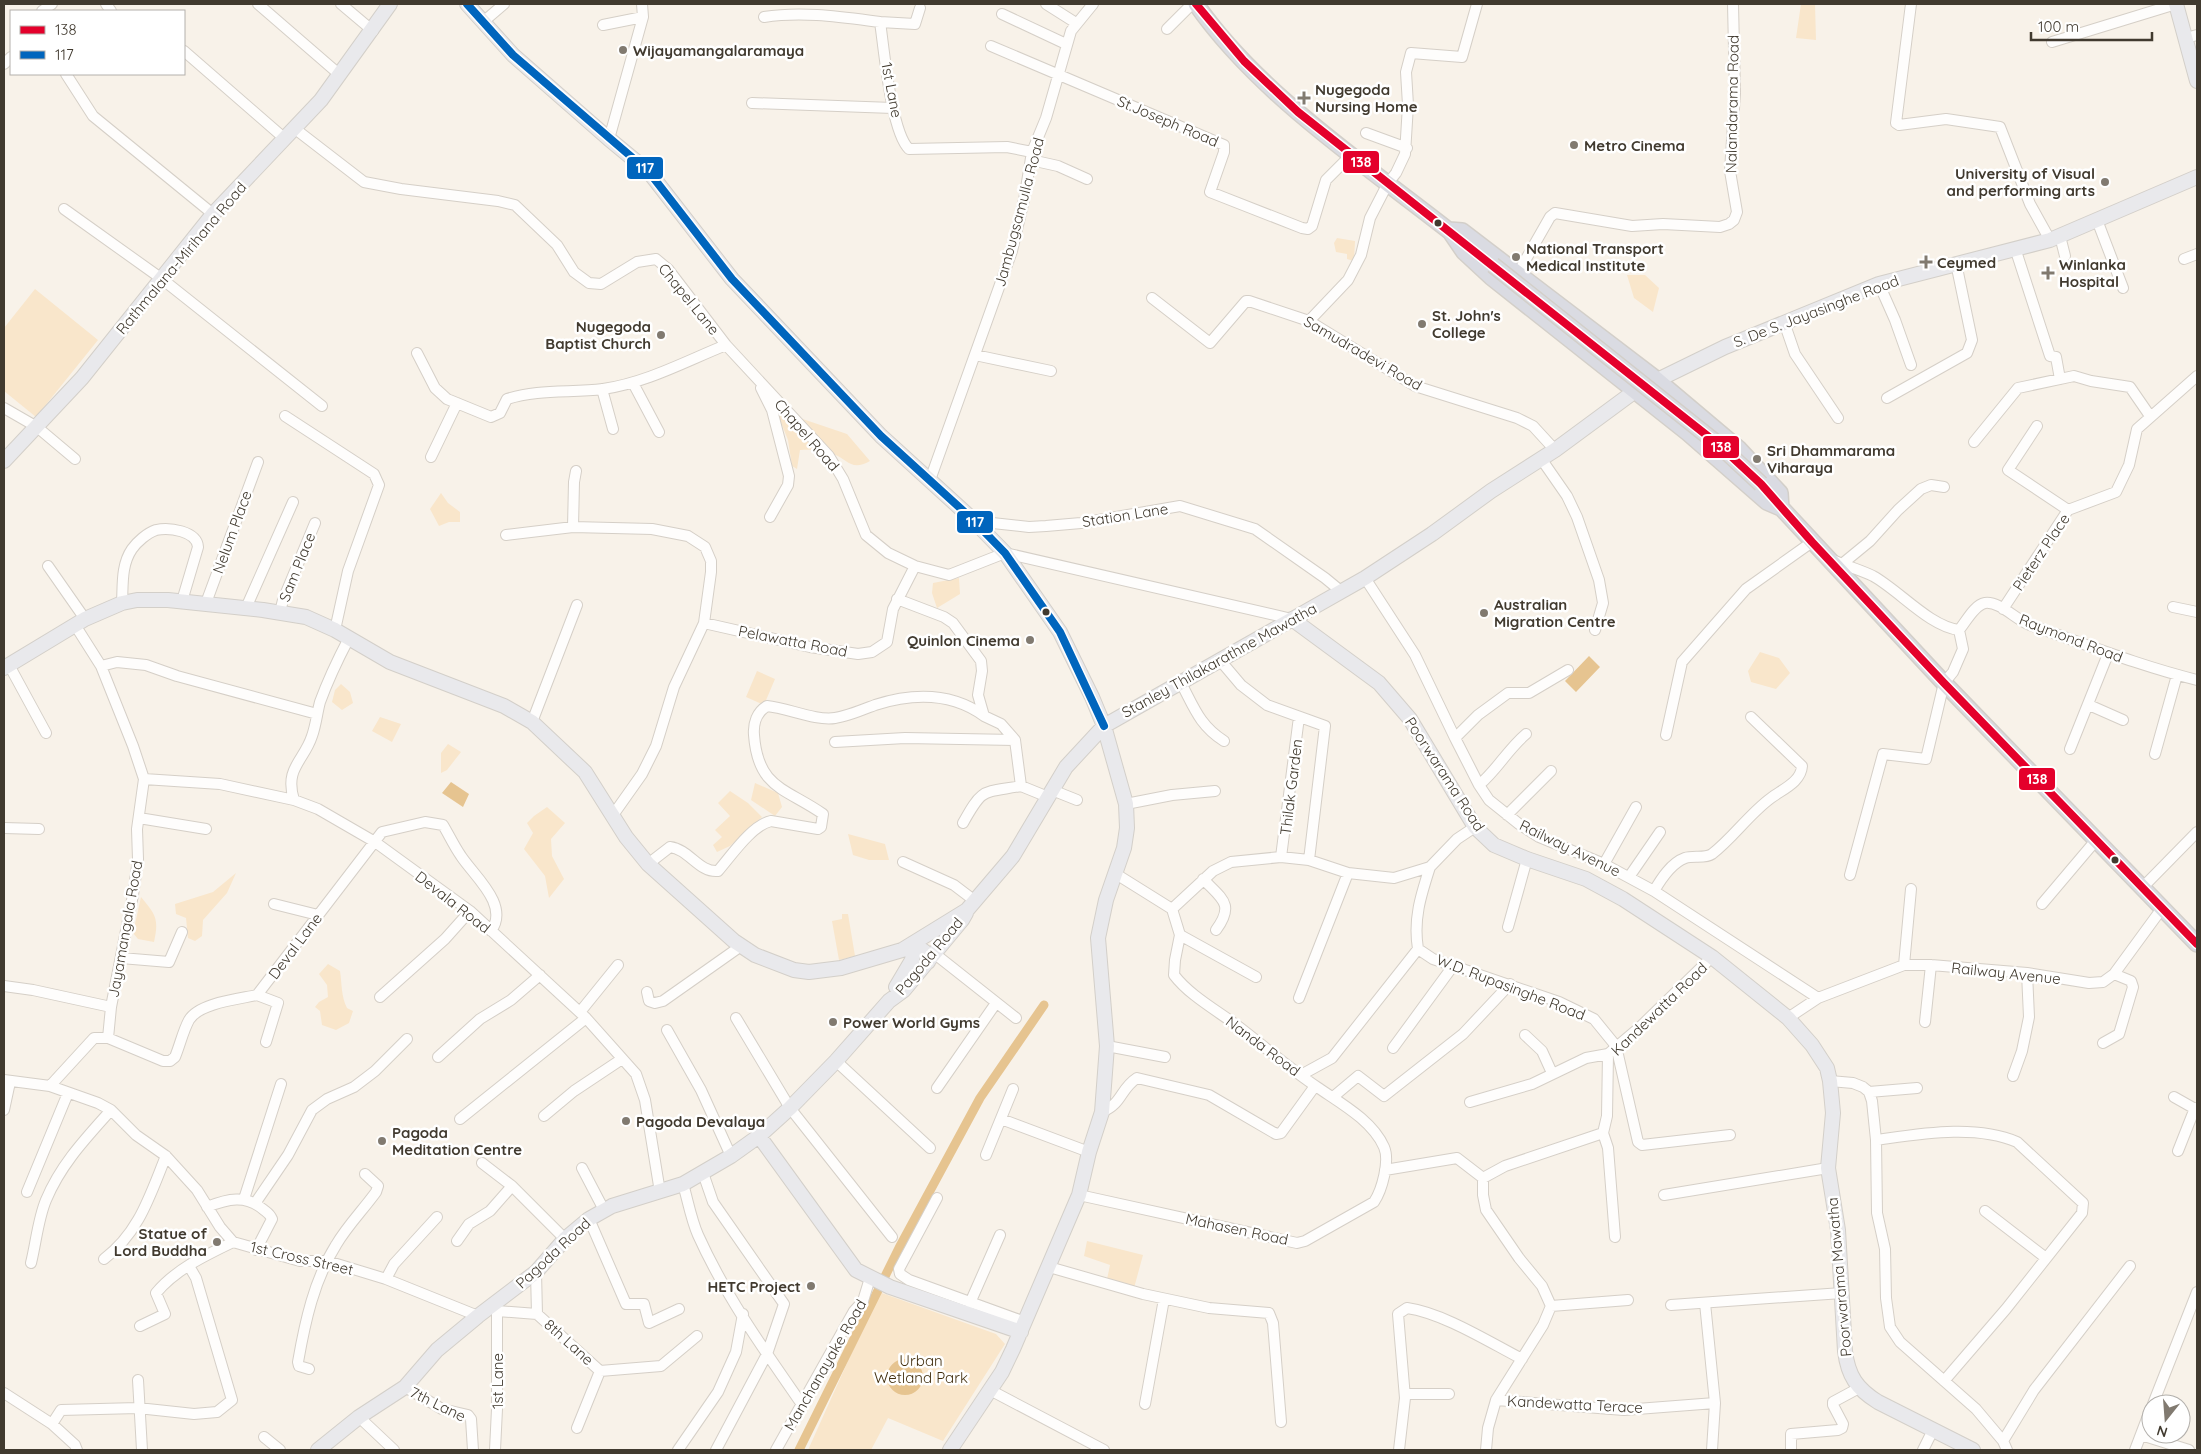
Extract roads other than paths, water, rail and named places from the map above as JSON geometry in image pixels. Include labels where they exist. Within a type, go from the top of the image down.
[{"type":"highway","points":[[1196,4],[1222,37],[1271,88],[1351,155],[1719,445],[1761,484],[1780,508],[1944,682],[2197,944]]},
{"type":"highway","points":[[1448,230],[1462,231],[1618,350],[1660,377],[1739,449],[1780,493],[1780,508]]},
{"type":"highway","points":[[1448,230],[1464,252],[1482,269],[1688,433],[1767,502],[1780,508]]},
{"type":"highway","points":[[1605,368],[1618,350]]},
{"type":"highway","points":[[1688,433],[1701,416]]},
{"type":"main road","name":"Rathmalana-Mirihana Road","points":[[4,461],[82,378],[213,214],[321,100],[390,4]]},
{"type":"main road","points":[[467,4],[513,55],[609,140],[650,172],[732,279],[881,436],[974,521],[1005,553],[1060,632],[1104,726],[1126,804],[1125,842],[1106,900],[1098,938],[1107,1046],[1102,1112],[1089,1152],[1079,1195],[1008,1361],[950,1450]]},
{"type":"main road","points":[[2176,4],[2192,37],[2197,81]]},
{"type":"main road","name":"S. De S. Jayasinghe Road","points":[[1660,377],[1784,322],[1850,298],[1879,284],[2055,238],[2197,177]]},
{"type":"main road","name":"Stanley Thilakarathne Mawatha","points":[[6,666],[80,622],[122,603],[137,600],[206,603],[306,617],[335,630],[390,662],[504,706],[532,722],[585,772],[617,810],[626,837],[648,864],[741,946],[755,955],[780,966],[809,972],[841,968],[883,957],[914,944],[971,905],[1013,856],[1066,766],[1104,726],[1180,681],[1365,578],[1432,534],[1491,491],[1542,460],[1634,391],[1660,377]]},
{"type":"main road","name":"Poorwarama Road","points":[[1292,619],[1379,683],[1410,719],[1475,827],[1494,845],[1527,859],[1586,879],[1623,899],[1712,957],[1788,1018]]},
{"type":"main road","name":"Pagoda Road","points":[[324,1448],[359,1417],[405,1388],[437,1350],[478,1316],[494,1309],[536,1272],[565,1239],[589,1219],[604,1210],[683,1184],[732,1156],[759,1136],[790,1108],[836,1061],[889,1001],[904,990],[962,920],[971,905]]},
{"type":"main road","points":[[914,944],[931,958]]},
{"type":"main road","name":"Pagoda Road","points":[[889,1001],[912,960],[914,944]]},
{"type":"main road","points":[[883,957],[900,963],[902,967],[898,983]]},
{"type":"main road","name":"Poorwarama Mawatha","points":[[1788,1018],[1812,1045],[1827,1068],[1830,1081],[1833,1113],[1828,1168],[1838,1230],[1847,1366],[1853,1381],[1859,1388],[1878,1402],[1973,1450]]},
{"type":"main road","points":[[759,1136],[856,1270],[890,1286],[1023,1327]]},
{"type":"street","points":[[258,4],[340,76]]},
{"type":"street","points":[[341,4],[372,31]]},
{"type":"street","points":[[483,22],[504,4]]},
{"type":"street","points":[[609,140],[643,17],[642,4]]},
{"type":"street","points":[[1046,4],[1076,23]]},
{"type":"street","name":"Jambugsamulla Road","points":[[930,480],[1012,251],[1024,200],[1031,156],[1046,118],[1066,44],[1076,23],[1094,4]]},
{"type":"street","points":[[1167,29],[1192,4]]},
{"type":"street","points":[[1309,320],[1348,280],[1362,255],[1370,218],[1388,183],[1396,173],[1407,148],[1408,105],[1406,72],[1411,53],[1462,57],[1476,4]]},
{"type":"street","name":"Nalandarama Road","points":[[1518,273],[1550,217],[1555,213],[1638,226],[1663,224],[1720,227],[1734,220],[1736,212],[1730,171],[1735,93],[1733,4]]},
{"type":"street","points":[[1911,4],[1896,123],[1899,125],[1946,119],[2000,127],[2030,204],[2066,256]]},
{"type":"street","points":[[2052,42],[2176,4]]},
{"type":"street","points":[[764,17],[785,14],[829,16],[915,24],[920,8]]},
{"type":"street","points":[[1002,14],[1066,44]]},
{"type":"street","points":[[603,25],[643,17]]},
{"type":"street","name":"1st Lane","points":[[880,22],[894,108],[904,144],[909,149],[1007,147],[1031,156]]},
{"type":"street","name":"St.Joseph Road","points":[[991,46],[1224,145],[1224,152],[1210,192],[1286,223],[1308,229],[1312,226],[1326,180],[1351,155]]},
{"type":"street","points":[[185,52],[289,133]]},
{"type":"street","points":[[67,75],[93,116],[213,214]]},
{"type":"street","points":[[752,103],[894,108]]},
{"type":"street","name":"Chapel Lane","points":[[289,133],[364,182],[401,189],[498,201],[514,205],[557,245],[574,272],[588,284],[601,284],[637,262],[656,258],[668,269],[726,345],[634,383],[602,389],[523,394],[507,399],[500,413],[491,417],[447,399],[435,388],[417,353]]},
{"type":"street","points":[[1366,133],[1407,148]]},
{"type":"street","points":[[1031,156],[1087,180]]},
{"type":"street","points":[[64,209],[162,279],[322,406]]},
{"type":"street","points":[[2096,220],[2123,288]]},
{"type":"street","points":[[2015,248],[2050,356],[2056,356],[2060,379]]},
{"type":"street","points":[[2184,259],[2197,254]]},
{"type":"street","points":[[1886,398],[1967,353],[1972,340],[1956,263]]},
{"type":"street","points":[[1879,284],[1895,320],[1910,365]]},
{"type":"street","name":"Samudradevi Road","points":[[1152,298],[1210,343],[1246,302],[1252,301],[1309,320],[1415,386],[1517,418],[1533,426],[1556,450]]},
{"type":"street","points":[[1784,322],[1795,354],[1838,418]]},
{"type":"street","name":"Chapel Road","points":[[726,345],[829,456],[843,479],[866,535],[888,553],[915,566],[949,575],[1005,553]]},
{"type":"street","points":[[975,355],[1051,371]]},
{"type":"street","points":[[1974,442],[2018,388],[2074,376],[2091,381],[2130,387],[2150,416]]},
{"type":"street","name":"Pieterz Place","points":[[2003,609],[2068,510],[2116,492],[2129,465],[2138,429],[2150,416],[2197,376]]},
{"type":"street","points":[[756,378],[772,410],[789,476],[788,485],[770,517]]},
{"type":"street","points":[[634,383],[659,432]]},
{"type":"street","points":[[602,389],[613,429]]},
{"type":"street","points":[[431,457],[457,403]]},
{"type":"street","points":[[4,408],[37,427],[75,459]]},
{"type":"street","points":[[286,416],[374,474],[379,485],[348,571],[335,630]]},
{"type":"street","points":[[2037,426],[2008,470],[2068,510]]},
{"type":"street","points":[[1542,460],[1567,496],[1577,517],[1599,580],[1603,603],[1595,630]]},
{"type":"street","name":"Nelum Place","points":[[206,603],[258,462]]},
{"type":"street","points":[[573,527],[576,471]]},
{"type":"street","points":[[1842,564],[1870,540],[1921,489],[1931,485],[1944,487]]},
{"type":"street","points":[[246,608],[293,502]]},
{"type":"street","name":"Station Lane","points":[[974,521],[1030,527],[1046,526],[1081,523],[1180,506],[1256,529],[1342,592]]},
{"type":"street","name":"Sam Place","points":[[280,612],[282,600],[315,523]]},
{"type":"street","points":[[506,535],[573,527],[652,529],[688,536],[696,540],[705,547],[711,561],[712,572],[704,623],[674,687],[656,746],[642,774],[617,810]]},
{"type":"street","points":[[122,603],[123,577],[131,550],[141,539],[155,530],[174,530],[195,537],[198,541],[198,547],[182,601]]},
{"type":"street","points":[[1666,735],[1682,662],[1746,588],[1812,542]]},
{"type":"street","points":[[1005,553],[1292,619]]},
{"type":"street","points":[[1828,558],[1874,577],[1940,623],[1960,630],[1963,648],[1953,672],[1944,682],[1926,759],[1883,754],[1850,875]]},
{"type":"street","name":"Jayamangala Road","points":[[48,566],[80,622],[100,666],[144,779],[139,818],[138,860],[134,895],[111,1007],[108,1038]]},
{"type":"street","name":"Pelawatta Road","points":[[704,623],[810,648],[858,654],[872,652],[887,642],[893,608],[915,566]]},
{"type":"street","name":"Railway Avenue","points":[[1365,578],[1415,655],[1454,738],[1489,800],[1539,837],[1604,864],[1654,891],[1818,998]]},
{"type":"street","points":[[897,599],[953,622],[981,661],[982,671],[978,695],[984,716]]},
{"type":"street","name":"Raymond Road","points":[[1960,630],[1979,605],[1987,602],[2026,623],[2108,654],[2197,680]]},
{"type":"street","points":[[532,722],[577,605]]},
{"type":"street","points":[[2173,607],[2197,612]]},
{"type":"street","points":[[294,800],[291,792],[292,770],[312,737],[317,714],[336,661],[349,638]]},
{"type":"street","points":[[2070,748],[2108,654]]},
{"type":"street","points":[[1219,659],[1241,685],[1267,705],[1316,721],[1325,726],[1309,860]]},
{"type":"street","points":[[100,666],[117,662],[146,665],[177,676],[317,714]]},
{"type":"street","points":[[6,666],[46,733]]},
{"type":"street","points":[[1454,738],[1478,715],[1508,693],[1529,693],[1568,670]]},
{"type":"street","points":[[2155,754],[2177,675]]},
{"type":"street","points":[[1180,681],[1203,725],[1209,732],[1224,741]]},
{"type":"street","points":[[648,864],[670,847],[679,848],[711,872],[718,871],[744,840],[764,822],[771,821],[818,829],[821,827],[823,814],[778,788],[761,768],[755,753],[753,732],[757,715],[768,706],[822,718],[835,718],[908,697],[958,700],[1001,724],[1015,740],[1021,786]]},
{"type":"street","points":[[2089,705],[2123,720]]},
{"type":"street","name":"Thilak Garden","points":[[1281,857],[1299,717]]},
{"type":"street","points":[[1654,891],[1661,878],[1672,866],[1685,858],[1710,856],[1769,799],[1796,780],[1802,773],[1802,766],[1751,717]]},
{"type":"street","points":[[1479,785],[1492,774],[1516,743],[1526,734]]},
{"type":"street","points":[[835,742],[905,738],[1015,740]]},
{"type":"street","points":[[1508,815],[1551,771]]},
{"type":"street","name":"Devala Road","points":[[144,779],[220,784],[294,800],[318,809],[374,842],[470,911],[583,1015],[636,1074],[645,1100],[660,1192]]},
{"type":"street","points":[[963,823],[977,798],[986,792],[1021,786],[1077,800]]},
{"type":"street","points":[[1126,804],[1215,791]]},
{"type":"street","points":[[1604,864],[1636,807]]},
{"type":"street","points":[[139,818],[206,829]]},
{"type":"street","name":"Deval Lane","points":[[257,996],[382,832],[425,822],[443,825],[461,856],[493,902],[496,915],[491,931]]},
{"type":"street","points":[[1116,874],[1172,909],[1213,871],[1231,862],[1281,857],[1309,860],[1348,873],[1394,878],[1430,868],[1457,839],[1475,827]]},
{"type":"street","points":[[4,828],[39,829]]},
{"type":"street","points":[[1628,877],[1660,832]]},
{"type":"street","points":[[2143,887],[2197,832]]},
{"type":"street","points":[[2042,904],[2097,839]]},
{"type":"street","points":[[1508,927],[1527,859]]},
{"type":"street","points":[[903,862],[954,885],[971,905]]},
{"type":"street","name":"W.D. Rupasinghe Road","points":[[1430,868],[1418,906],[1415,933],[1418,948],[1433,959],[1559,1002],[1594,1019],[1616,1046]]},
{"type":"street","points":[[1299,998],[1348,873]]},
{"type":"street","points":[[1203,879],[1221,898],[1226,907],[1225,917],[1216,930]]},
{"type":"street","points":[[1904,965],[1910,889]]},
{"type":"street","points":[[274,904],[318,914]]},
{"type":"street","points":[[2103,1043],[2119,1034],[2133,987],[2131,981],[2114,974],[2163,907]]},
{"type":"street","name":"Nanda Road","points":[[1172,909],[1180,935],[1174,975],[1179,981],[1315,1086],[1357,1115],[1374,1132],[1385,1148],[1385,1170],[1381,1192]]},
{"type":"street","points":[[380,997],[445,939],[470,911]]},
{"type":"street","points":[[121,958],[169,962],[182,932]]},
{"type":"street","points":[[1180,935],[1256,976]]},
{"type":"street","points":[[647,992],[649,1001],[655,1003],[663,1000],[741,946]]},
{"type":"street","points":[[1301,1075],[1332,1058],[1418,948]]},
{"type":"street","name":"Kandewatta Road","points":[[1603,1133],[1607,1116],[1608,1054],[1640,1027],[1712,957]]},
{"type":"street","points":[[931,958],[1016,1018]]},
{"type":"street","points":[[460,1119],[583,1015],[618,965]]},
{"type":"street","name":"Railway Avenue","points":[[1788,1018],[1818,998],[1904,965],[1932,965],[2027,973],[2089,983],[2103,982],[2114,974]]},
{"type":"street","points":[[1925,1022],[1932,965]]},
{"type":"street","points":[[1393,1048],[1453,966]]},
{"type":"street","points":[[2013,1076],[2022,1051],[2029,1017],[2027,973]]},
{"type":"street","points":[[438,1057],[480,1019],[511,1000],[540,975]]},
{"type":"street","points":[[1333,1097],[1358,1076],[1384,1096],[1463,1034],[1510,984]]},
{"type":"street","points":[[4,986],[33,990],[111,1007]]},
{"type":"street","points":[[50,1086],[94,1038],[108,1038],[162,1061],[170,1061],[175,1057],[189,1019],[200,1010],[220,1003],[257,996],[278,1003],[266,1042]]},
{"type":"street","points":[[937,1088],[996,1003]]},
{"type":"street","points":[[736,1018],[790,1108],[892,1237]]},
{"type":"street","points":[[668,1030],[701,1090],[732,1156]]},
{"type":"street","points":[[1526,1035],[1542,1051],[1552,1073]]},
{"type":"street","points":[[256,1202],[288,1155],[312,1110],[328,1099],[354,1087],[375,1071],[407,1039]]},
{"type":"street","points":[[1107,1046],[1165,1058]]},
{"type":"street","points":[[1616,1046],[1638,1142],[1642,1145],[1730,1135]]},
{"type":"street","points":[[1470,1102],[1532,1084],[1586,1058],[1608,1054]]},
{"type":"street","points":[[544,1116],[574,1091],[622,1059]]},
{"type":"street","points":[[836,1061],[930,1148]]},
{"type":"street","points":[[1102,1112],[1112,1108],[1119,1101],[1128,1084],[1137,1078],[1209,1095],[1276,1134],[1281,1133],[1315,1086]]},
{"type":"street","points":[[4,1110],[7,1081]]},
{"type":"street","name":"1st Cross Street","points":[[7,1081],[50,1086],[98,1103],[111,1110],[136,1135],[166,1156],[197,1190],[233,1242],[300,1261],[327,1261],[386,1279],[478,1316]]},
{"type":"street","points":[[1830,1081],[1853,1083],[1869,1092],[1917,1088]]},
{"type":"street","points":[[244,1199],[281,1084]]},
{"type":"street","points":[[986,1155],[1013,1089]]},
{"type":"street","points":[[1869,1092],[1872,1101],[1876,1140],[1877,1213],[1885,1250],[1886,1298],[1890,1327],[1900,1342],[1976,1409],[2005,1445],[2034,1390],[2130,1266]]},
{"type":"street","points":[[27,1192],[68,1093]]},
{"type":"street","points":[[2174,1097],[2196,1109],[2178,1151]]},
{"type":"street","points":[[31,1263],[45,1202],[54,1182],[72,1154],[111,1110]]},
{"type":"street","points":[[1001,1119],[1089,1152]]},
{"type":"street","points":[[1876,1140],[1932,1132],[2005,1136],[2017,1142],[2083,1203],[2082,1213],[2006,1309],[1944,1381]]},
{"type":"street","points":[[1484,1178],[1505,1166],[1603,1133],[1608,1148],[1616,1237]]},
{"type":"street","points":[[104,1260],[120,1248],[141,1215],[166,1156]]},
{"type":"street","points":[[1385,1170],[1457,1158],[1484,1178]]},
{"type":"street","points":[[482,1163],[512,1186],[565,1239]]},
{"type":"street","points":[[582,1168],[604,1210]]},
{"type":"street","points":[[1664,1195],[1828,1168]]},
{"type":"street","points":[[703,1173],[713,1202],[784,1304],[767,1354],[716,1450]]},
{"type":"street","points":[[309,1369],[299,1366],[298,1362],[305,1320],[327,1261],[337,1244],[376,1192],[378,1186],[365,1174]]},
{"type":"street","points":[[1484,1178],[1483,1195],[1486,1210],[1519,1258],[1542,1286],[1551,1306],[1543,1325],[1496,1400],[1488,1428],[1486,1450]]},
{"type":"street","points":[[683,1184],[697,1233],[714,1267],[767,1354],[802,1403]]},
{"type":"street","points":[[457,1241],[469,1224],[490,1211],[512,1186]]},
{"type":"street","name":"Mahasen Road","points":[[1079,1195],[1297,1243],[1306,1240],[1374,1202],[1381,1192]]},
{"type":"street","points":[[937,1198],[900,1269],[900,1274],[909,1280],[970,1303],[1023,1327]]},
{"type":"street","points":[[207,1207],[226,1200],[244,1199],[256,1202],[272,1219],[256,1250]]},
{"type":"street","points":[[1985,1211],[2046,1258]]},
{"type":"street","points":[[386,1279],[394,1264],[436,1217]]},
{"type":"street","points":[[589,1219],[626,1304],[644,1304],[650,1323],[679,1309]]},
{"type":"street","points":[[970,1303],[1000,1234]]},
{"type":"street","points":[[140,1326],[164,1314],[156,1293],[164,1284],[189,1266],[233,1242]]},
{"type":"street","points":[[52,1424],[61,1410],[138,1408],[194,1414],[217,1412],[232,1400],[196,1278],[189,1266]]},
{"type":"street","points":[[1049,1267],[1209,1308],[1269,1313],[1273,1323],[1281,1422]]},
{"type":"street","points":[[536,1272],[537,1314]]},
{"type":"street","name":"Manchanayake Road","points":[[776,1450],[854,1311],[863,1301],[870,1278]]},
{"type":"street","points":[[2157,1394],[2197,1292]]},
{"type":"street","points":[[1671,1305],[1842,1293]]},
{"type":"street","points":[[1146,1404],[1164,1298]]},
{"type":"street","points":[[1551,1306],[1628,1300]]},
{"type":"street","points":[[1705,1303],[1715,1404],[1712,1450]]},
{"type":"street","points":[[1400,1450],[1405,1394],[1398,1314],[1407,1308],[1417,1309],[1456,1325],[1522,1359]]},
{"type":"street","name":"1st Lane","points":[[494,1309],[497,1409],[495,1450]]},
{"type":"street","name":"8th Lane","points":[[494,1309],[537,1314],[600,1371],[661,1366],[696,1336]]},
{"type":"street","points":[[678,1450],[718,1392],[736,1352],[743,1314]]},
{"type":"street","points":[[578,1428],[600,1371]]},
{"type":"street","points":[[138,1380],[138,1408],[142,1450]]},
{"type":"street","name":"7th Lane","points":[[405,1388],[442,1409],[468,1415],[471,1419],[473,1450]]},
{"type":"street","points":[[1791,1450],[1792,1434],[1838,1430],[1842,1428],[1843,1424],[1833,1406],[1834,1402],[1859,1388]]},
{"type":"street","points":[[990,1390],[1104,1450]]},
{"type":"street","points":[[4,1393],[52,1424],[76,1446],[77,1450]]},
{"type":"street","points":[[1405,1394],[1449,1394]]},
{"type":"street","name":"Kandewatta Terace","points":[[1496,1400],[1624,1410],[1715,1404]]},
{"type":"street","points":[[359,1417],[394,1450]]},
{"type":"street","points":[[1923,1450],[1933,1430]]},
{"type":"street","points":[[2134,1450],[2141,1434]]},
{"type":"street","points":[[264,1437],[280,1450]]},
{"type":"street","points":[[2171,1444],[2189,1450]]},
{"type":"waterway","points":[[799,1450],[899,1248],[980,1098],[1044,1005]]},
{"type":"place","name":"Wijayamangalaramaya","points":[[623,50]]},
{"type":"place","name":"Nugegoda Nursing Home","points":[[1304,98]]},
{"type":"place","name":"Metro Cinema","points":[[1574,145]]},
{"type":"place","name":"University of Visual and performing arts","points":[[2105,182]]},
{"type":"place","name":"National Transport Medical Institute","points":[[1516,257]]},
{"type":"place","name":"Ceymed","points":[[1926,262]]},
{"type":"place","name":"Winlanka Hospital","points":[[2048,273]]},
{"type":"place","name":"St. John's College","points":[[1422,324]]},
{"type":"place","name":"Nugegoda Baptist Church","points":[[661,335]]},
{"type":"place","name":"Sri Dhammarama Viharaya","points":[[1757,459]]},
{"type":"place","name":"Australian Migration Centre","points":[[1484,613]]},
{"type":"place","name":"Quinlon Cinema","points":[[1030,640]]},
{"type":"place","name":"Power World Gyms","points":[[833,1022]]},
{"type":"place","name":"Pagoda Devalaya","points":[[626,1121]]},
{"type":"place","name":"Pagoda Meditation Centre","points":[[382,1141]]},
{"type":"place","name":"Statue of Lord Buddha","points":[[217,1242]]},
{"type":"place","name":"HETC Project","points":[[811,1286]]},
{"type":"park label","name":"Urban Wetland Park","points":[[921,1368]]}]
